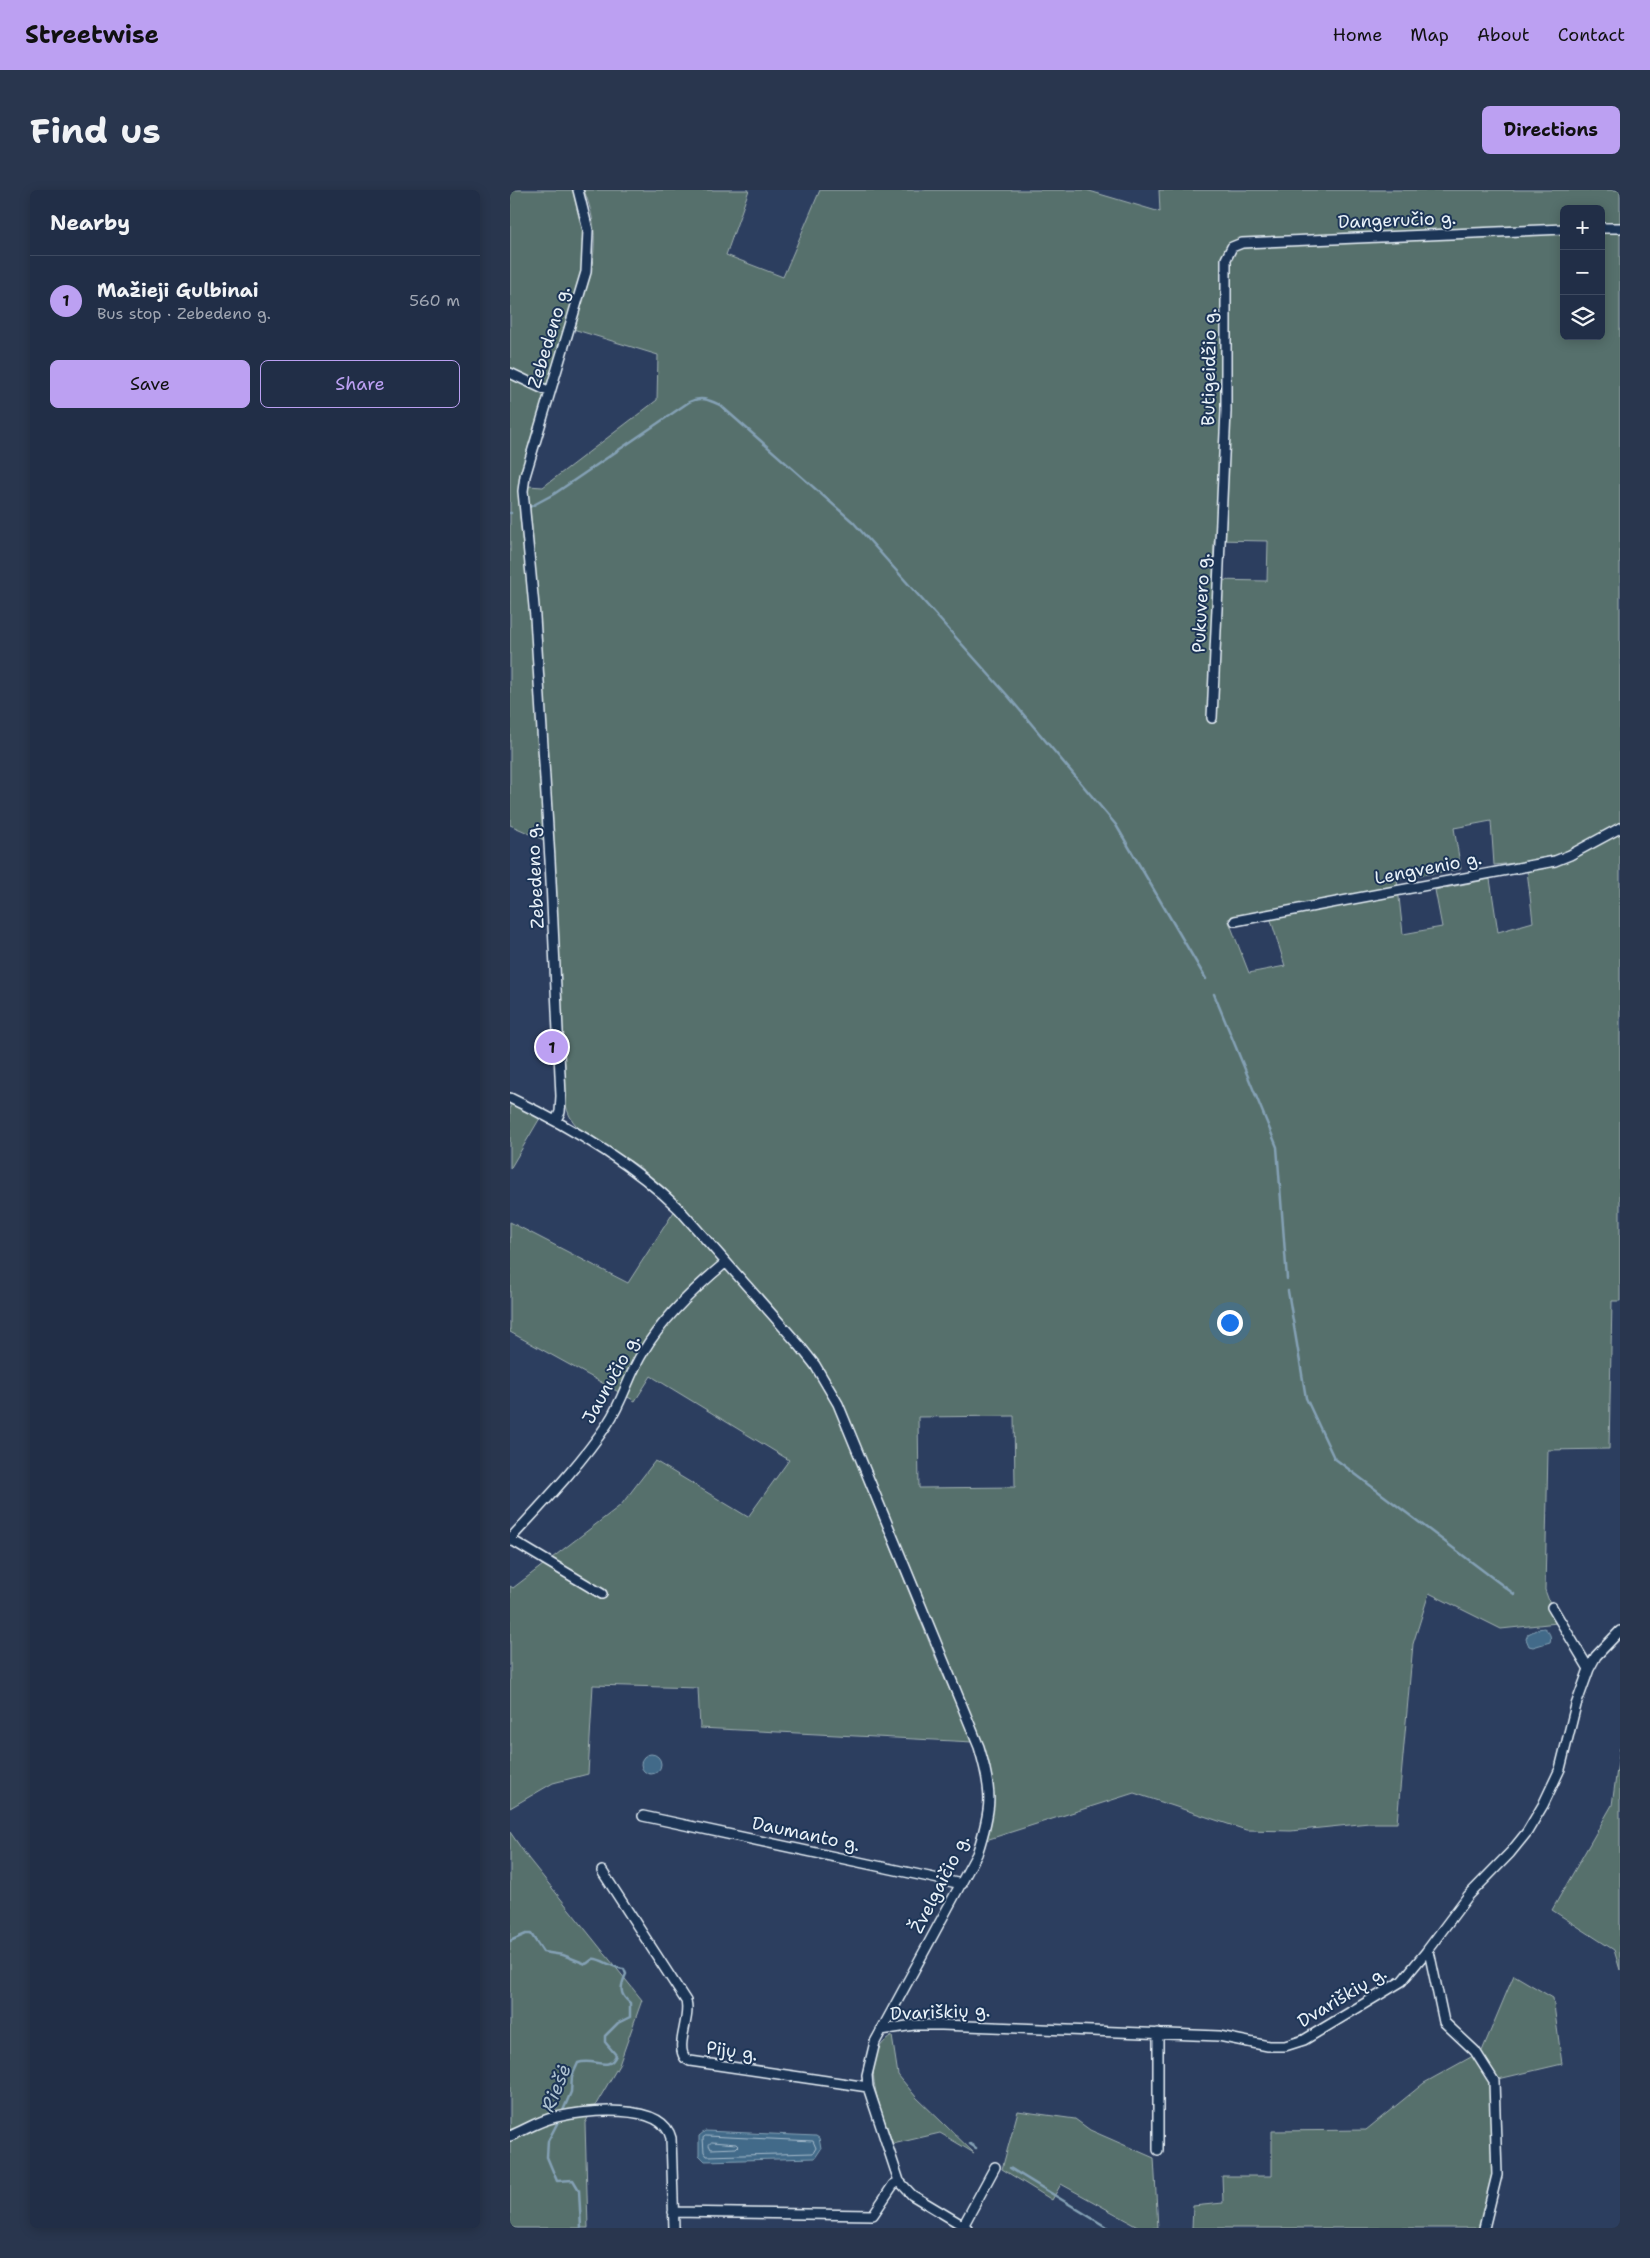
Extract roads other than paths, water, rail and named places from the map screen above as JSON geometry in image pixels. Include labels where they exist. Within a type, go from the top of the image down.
[{"type":"street","name":"Zebedeno g.","points":[[556,1120],[560,1112],[561,1096],[550,860],[536,617],[523,491],[525,476],[586,272],[588,230],[578,190]]},
{"type":"street","points":[[1605,228],[1620,228]]},
{"type":"street","name":"Dangeručio g.","points":[[1232,247],[1242,243],[1560,230]]},
{"type":"street","name":"Butigeidžio g.","points":[[1222,488],[1226,411],[1226,259],[1232,247]]},
{"type":"street","points":[[510,373],[550,392]]},
{"type":"street","name":"Pukuvero g.","points":[[1212,718],[1222,488]]},
{"type":"street","name":"Lengvenio g.","points":[[1235,921],[1555,860],[1570,855],[1620,828]]},
{"type":"street","name":"Žvelgaičio g.","points":[[510,1098],[556,1120],[658,1188],[679,1209],[800,1346],[828,1385],[838,1404],[980,1747],[990,1786],[986,1826],[977,1854],[875,2042],[867,2075],[868,2087]]},
{"type":"street","name":"Jaunučio g.","points":[[510,1539],[565,1479],[607,1424],[619,1404],[643,1352],[666,1321],[725,1263]]},
{"type":"street","points":[[510,1539],[602,1594]]},
{"type":"street","points":[[1552,1607],[1589,1669]]},
{"type":"street","name":"Dvariškių g.","points":[[881,2030],[942,2025],[1158,2033],[1219,2036],[1268,2046],[1285,2046],[1304,2040],[1391,1989],[1409,1973],[1468,1896],[1510,1853],[1537,1817],[1560,1769],[1576,1705],[1589,1669],[1596,1656],[1620,1631]]},
{"type":"street","name":"Daumanto g.","points":[[643,1816],[962,1884]]},
{"type":"street","name":"Pijų g.","points":[[602,1871],[686,2001],[688,2013],[682,2049],[685,2058],[690,2062],[868,2087]]},
{"type":"street","points":[[1426,1952],[1430,1956],[1444,2022],[1475,2051],[1494,2082],[1497,2175],[1484,2228]]},
{"type":"street","points":[[1158,2033],[1158,2150]]},
{"type":"street","points":[[868,2087],[899,2181],[912,2195],[964,2227],[995,2167]]},
{"type":"street","points":[[510,2136],[554,2117],[581,2113],[609,2111],[649,2116],[666,2126],[671,2138],[674,2228]]},
{"type":"street","points":[[673,2212],[872,2215],[892,2186],[899,2181]]},
{"type":"water","points":[[1544,1628],[1550,1634],[1550,1642],[1533,1647],[1529,1646],[1526,1639],[1528,1634]]},
{"type":"water","points":[[651,1754],[658,1757],[661,1764],[658,1771],[651,1774],[644,1771],[641,1764],[644,1757]]},
{"type":"water","points":[[705,2131],[816,2136],[819,2138],[821,2149],[815,2158],[705,2161],[699,2155],[699,2136]]},
{"type":"waterway","points":[[528,508],[554,494],[689,402],[701,399],[720,405],[853,522],[1008,696],[1116,825],[1206,979]]},
{"type":"waterway","points":[[1214,994],[1277,1147],[1287,1279]]},
{"type":"waterway","points":[[1288,1291],[1306,1398],[1334,1458],[1514,1594]]},
{"type":"waterway","name":"Riešė","points":[[510,1941],[526,1934],[531,1934],[543,1952],[563,1955],[586,1964],[593,1959],[599,1960],[624,1969],[626,1974],[622,1993],[630,2003],[630,2017],[618,2023],[605,2036],[605,2042],[616,2055],[613,2060],[605,2064],[578,2063],[572,2076],[571,2092],[562,2113]]},
{"type":"waterway","name":"Riešė","points":[[560,2118],[548,2141],[547,2157],[557,2181],[573,2180],[579,2190],[581,2228]]},
{"type":"waterway","points":[[970,2144],[976,2148]]},
{"type":"waterway","points":[[1010,2168],[1108,2228]]},
{"type":"place","name":"Mažieji Gulbinai","points":[[552,1047]]}]
